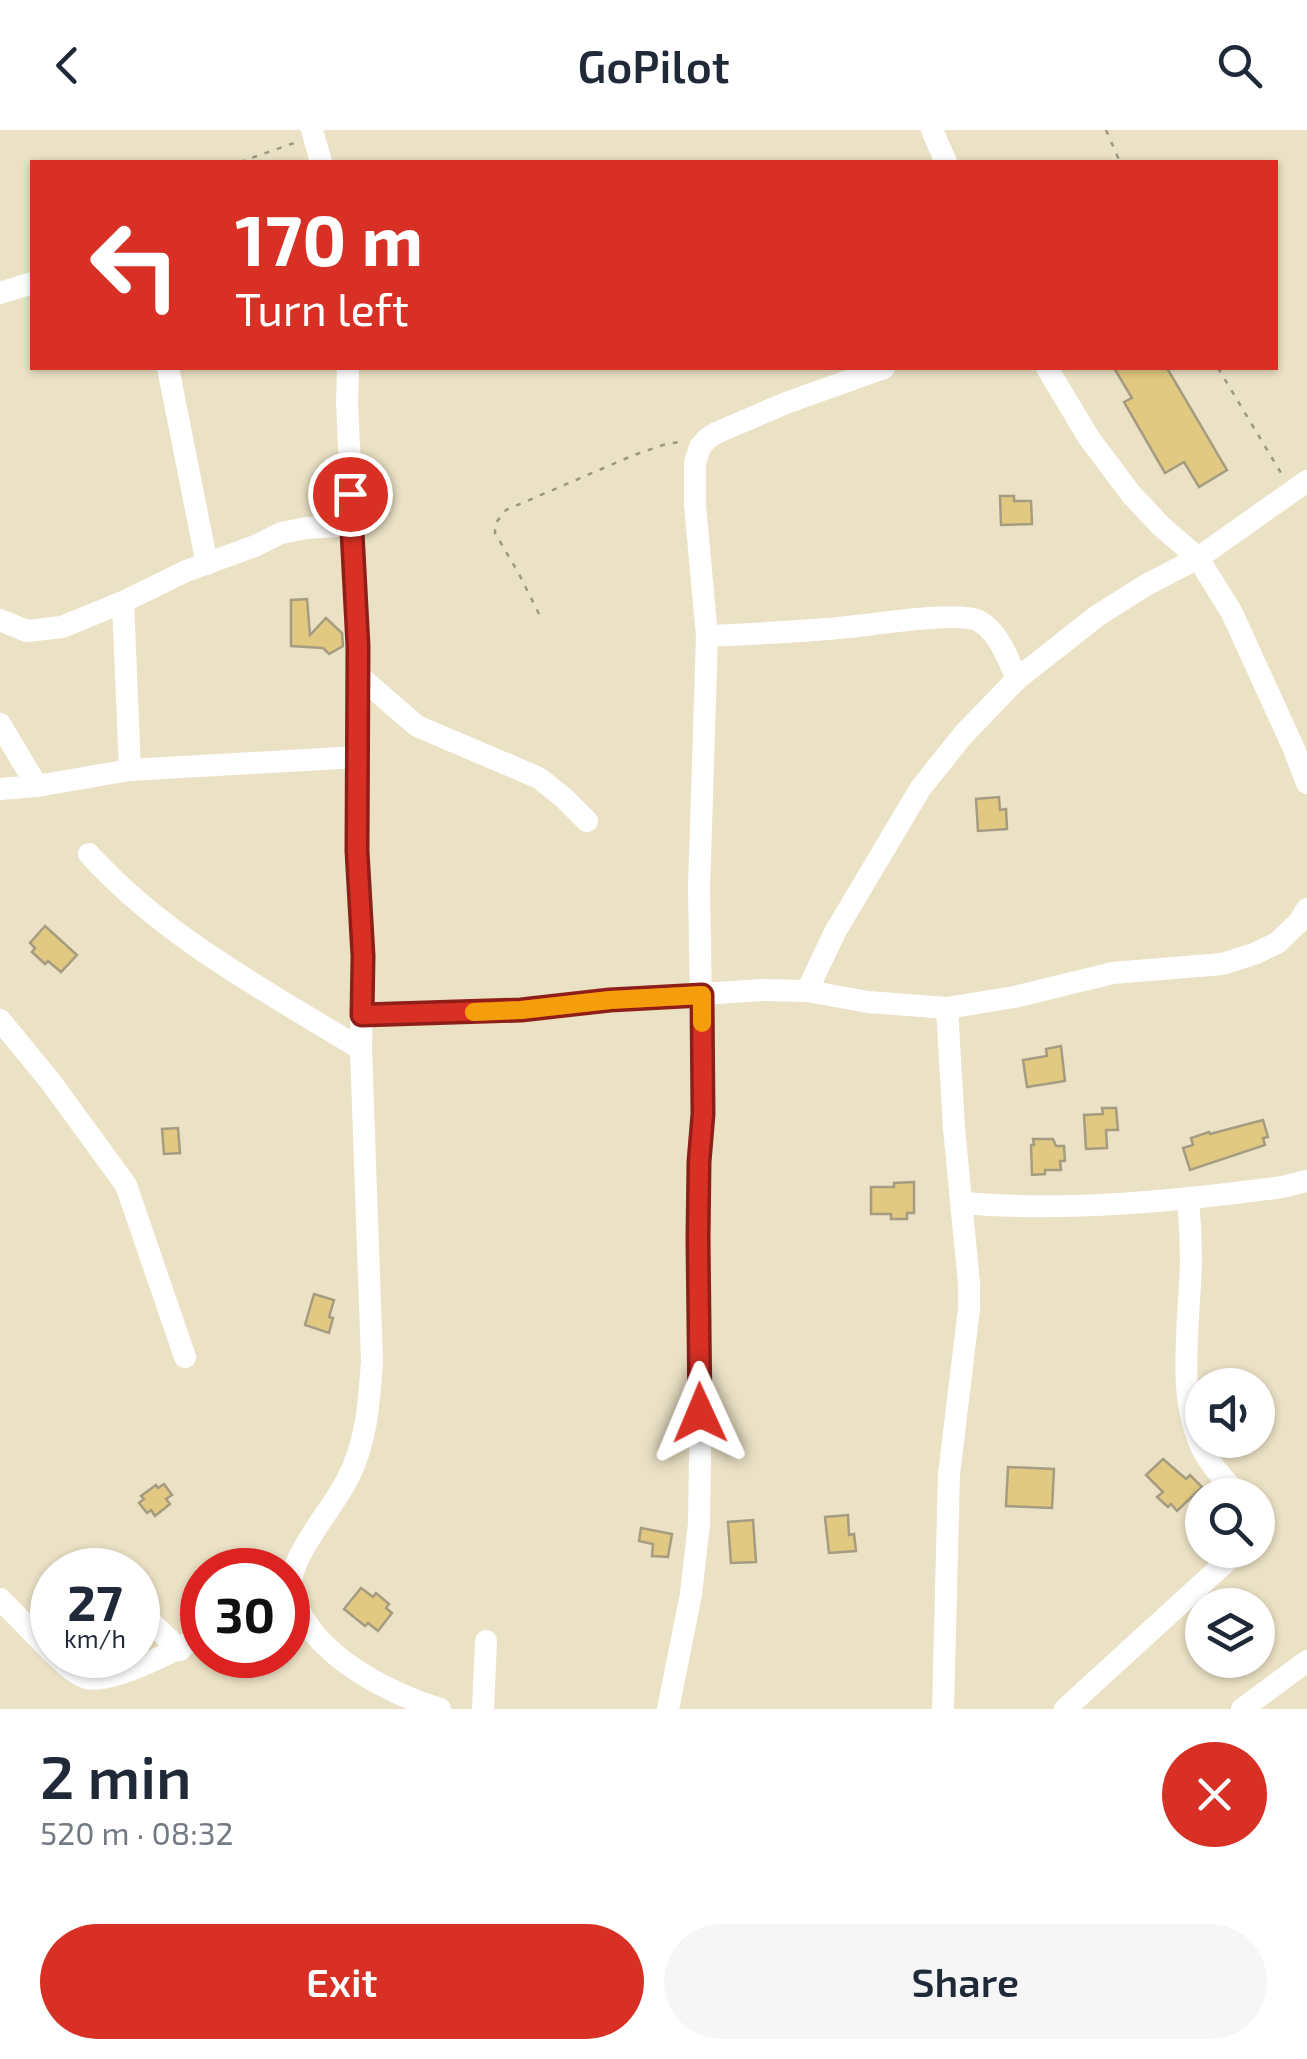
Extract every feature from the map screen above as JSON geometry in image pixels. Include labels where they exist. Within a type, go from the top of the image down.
[{"type":"street","points":[[932,130],[945,160]]},
{"type":"street","points":[[313,132],[320,160]]},
{"type":"street","points":[[0,293],[30,284]]},
{"type":"street","points":[[168,370],[207,564]]},
{"type":"street","points":[[307,1548],[360,1452],[369,1412],[372,1361],[348,370]]},
{"type":"street","points":[[668,1709],[692,1594],[699,1524],[698,1238],[703,1114],[699,888],[706,636],[694,505],[695,463],[706,439],[748,418],[879,370]]},
{"type":"street","points":[[1048,370],[1089,438],[1132,494],[1160,526],[1198,558],[1232,613],[1307,783]]},
{"type":"street","points":[[807,991],[835,932],[920,789],[963,734],[1018,679],[1097,616],[1198,558],[1299,486]]},
{"type":"street","points":[[0,620],[27,631],[62,627],[281,533],[352,525]]},
{"type":"street","points":[[123,602],[130,770]]},
{"type":"street","points":[[706,636],[954,617],[976,619],[1002,646],[1018,679]]},
{"type":"street","points":[[358,676],[417,726],[538,778],[587,821]]},
{"type":"street","points":[[0,724],[37,786]]},
{"type":"street","points":[[0,789],[130,770],[358,757]]},
{"type":"street","points":[[89,854],[110,877],[177,933],[362,1049]]},
{"type":"street","points":[[362,1015],[521,1010],[762,990],[807,991],[868,1002],[948,1008],[1014,998],[1112,972],[1222,964],[1277,943],[1307,910]]},
{"type":"street","points":[[943,1709],[948,1488],[969,1297],[948,1008]]},
{"type":"street","points":[[0,1020],[50,1080],[126,1185],[185,1357]]},
{"type":"street","points":[[962,1203],[1090,1206],[1188,1199],[1307,1181]]},
{"type":"street","points":[[1188,1199],[1190,1402],[1194,1428],[1205,1455],[1224,1478]]},
{"type":"street","points":[[1065,1709],[1219,1568]]},
{"type":"street","points":[[0,1599],[30,1630]]},
{"type":"street","points":[[310,1627],[359,1672],[400,1695],[440,1709]]},
{"type":"street","points":[[160,1631],[180,1650],[160,1658]]},
{"type":"street","points":[[483,1709],[486,1641]]},
{"type":"street","points":[[1242,1709],[1307,1661]]},
{"type":"path","points":[[1106,130],[1119,160]]},
{"type":"path","points":[[246,160],[313,132]]},
{"type":"path","points":[[1219,370],[1299,486]]},
{"type":"path","points":[[539,614],[495,533],[500,515],[666,444],[706,439]]},
{"type":"building","points":[[1115,370],[1168,370],[1227,470],[1199,487],[1184,462],[1165,473],[1124,402],[1132,398]]},
{"type":"building","points":[[1000,496],[1031,501],[1032,524],[1001,525]]},
{"type":"building","points":[[307,599],[310,635],[326,618],[342,633],[343,646],[329,654],[323,648],[291,646],[291,600]]},
{"type":"building","points":[[999,797],[1000,810],[1006,809],[1007,829],[978,831],[976,799]]},
{"type":"building","points":[[45,926],[77,955],[61,972],[32,952],[35,948],[30,943]]},
{"type":"building","points":[[1061,1046],[1065,1081],[1027,1087],[1023,1060],[1047,1056],[1046,1049]]},
{"type":"building","points":[[1102,1108],[1116,1108],[1118,1130],[1106,1130],[1107,1148],[1086,1149],[1084,1115],[1103,1114]]},
{"type":"building","points":[[1263,1120],[1268,1137],[1263,1138],[1265,1145],[1190,1170],[1183,1148],[1193,1145],[1191,1138]]},
{"type":"building","points":[[178,1128],[180,1153],[164,1154],[162,1129]]},
{"type":"building","points":[[1033,1139],[1053,1139],[1056,1146],[1064,1146],[1061,1170],[1032,1175]]},
{"type":"building","points":[[914,1182],[914,1213],[907,1213],[907,1219],[871,1214],[871,1187]]},
{"type":"building","points":[[314,1294],[334,1300],[329,1333],[305,1325]]},
{"type":"building","points":[[1163,1459],[1185,1478],[1185,1503],[1177,1511],[1171,1504],[1168,1507],[1157,1497],[1163,1492],[1146,1475]]},
{"type":"building","points":[[1008,1467],[1054,1469],[1052,1508],[1006,1506]]},
{"type":"building","points":[[164,1484],[172,1495],[166,1499],[170,1504],[155,1516],[151,1510],[147,1513],[139,1503],[144,1499],[141,1496]]},
{"type":"building","points":[[848,1515],[849,1535],[854,1534],[856,1551],[829,1553],[825,1517]]},
{"type":"building","points":[[753,1520],[756,1562],[731,1563],[728,1522]]},
{"type":"building","points":[[641,1528],[672,1534],[668,1557],[652,1556],[653,1544],[639,1541]]},
{"type":"building","points":[[361,1588],[373,1597],[376,1593],[389,1604],[386,1608],[392,1613],[378,1631],[344,1609]]},
{"type":"slow traffic","points":[[474,1012],[702,995],[702,1023]]},
{"type":"route","points":[[350,494],[358,646],[357,851],[362,1015],[521,1010],[702,995],[700,1413]]}]
